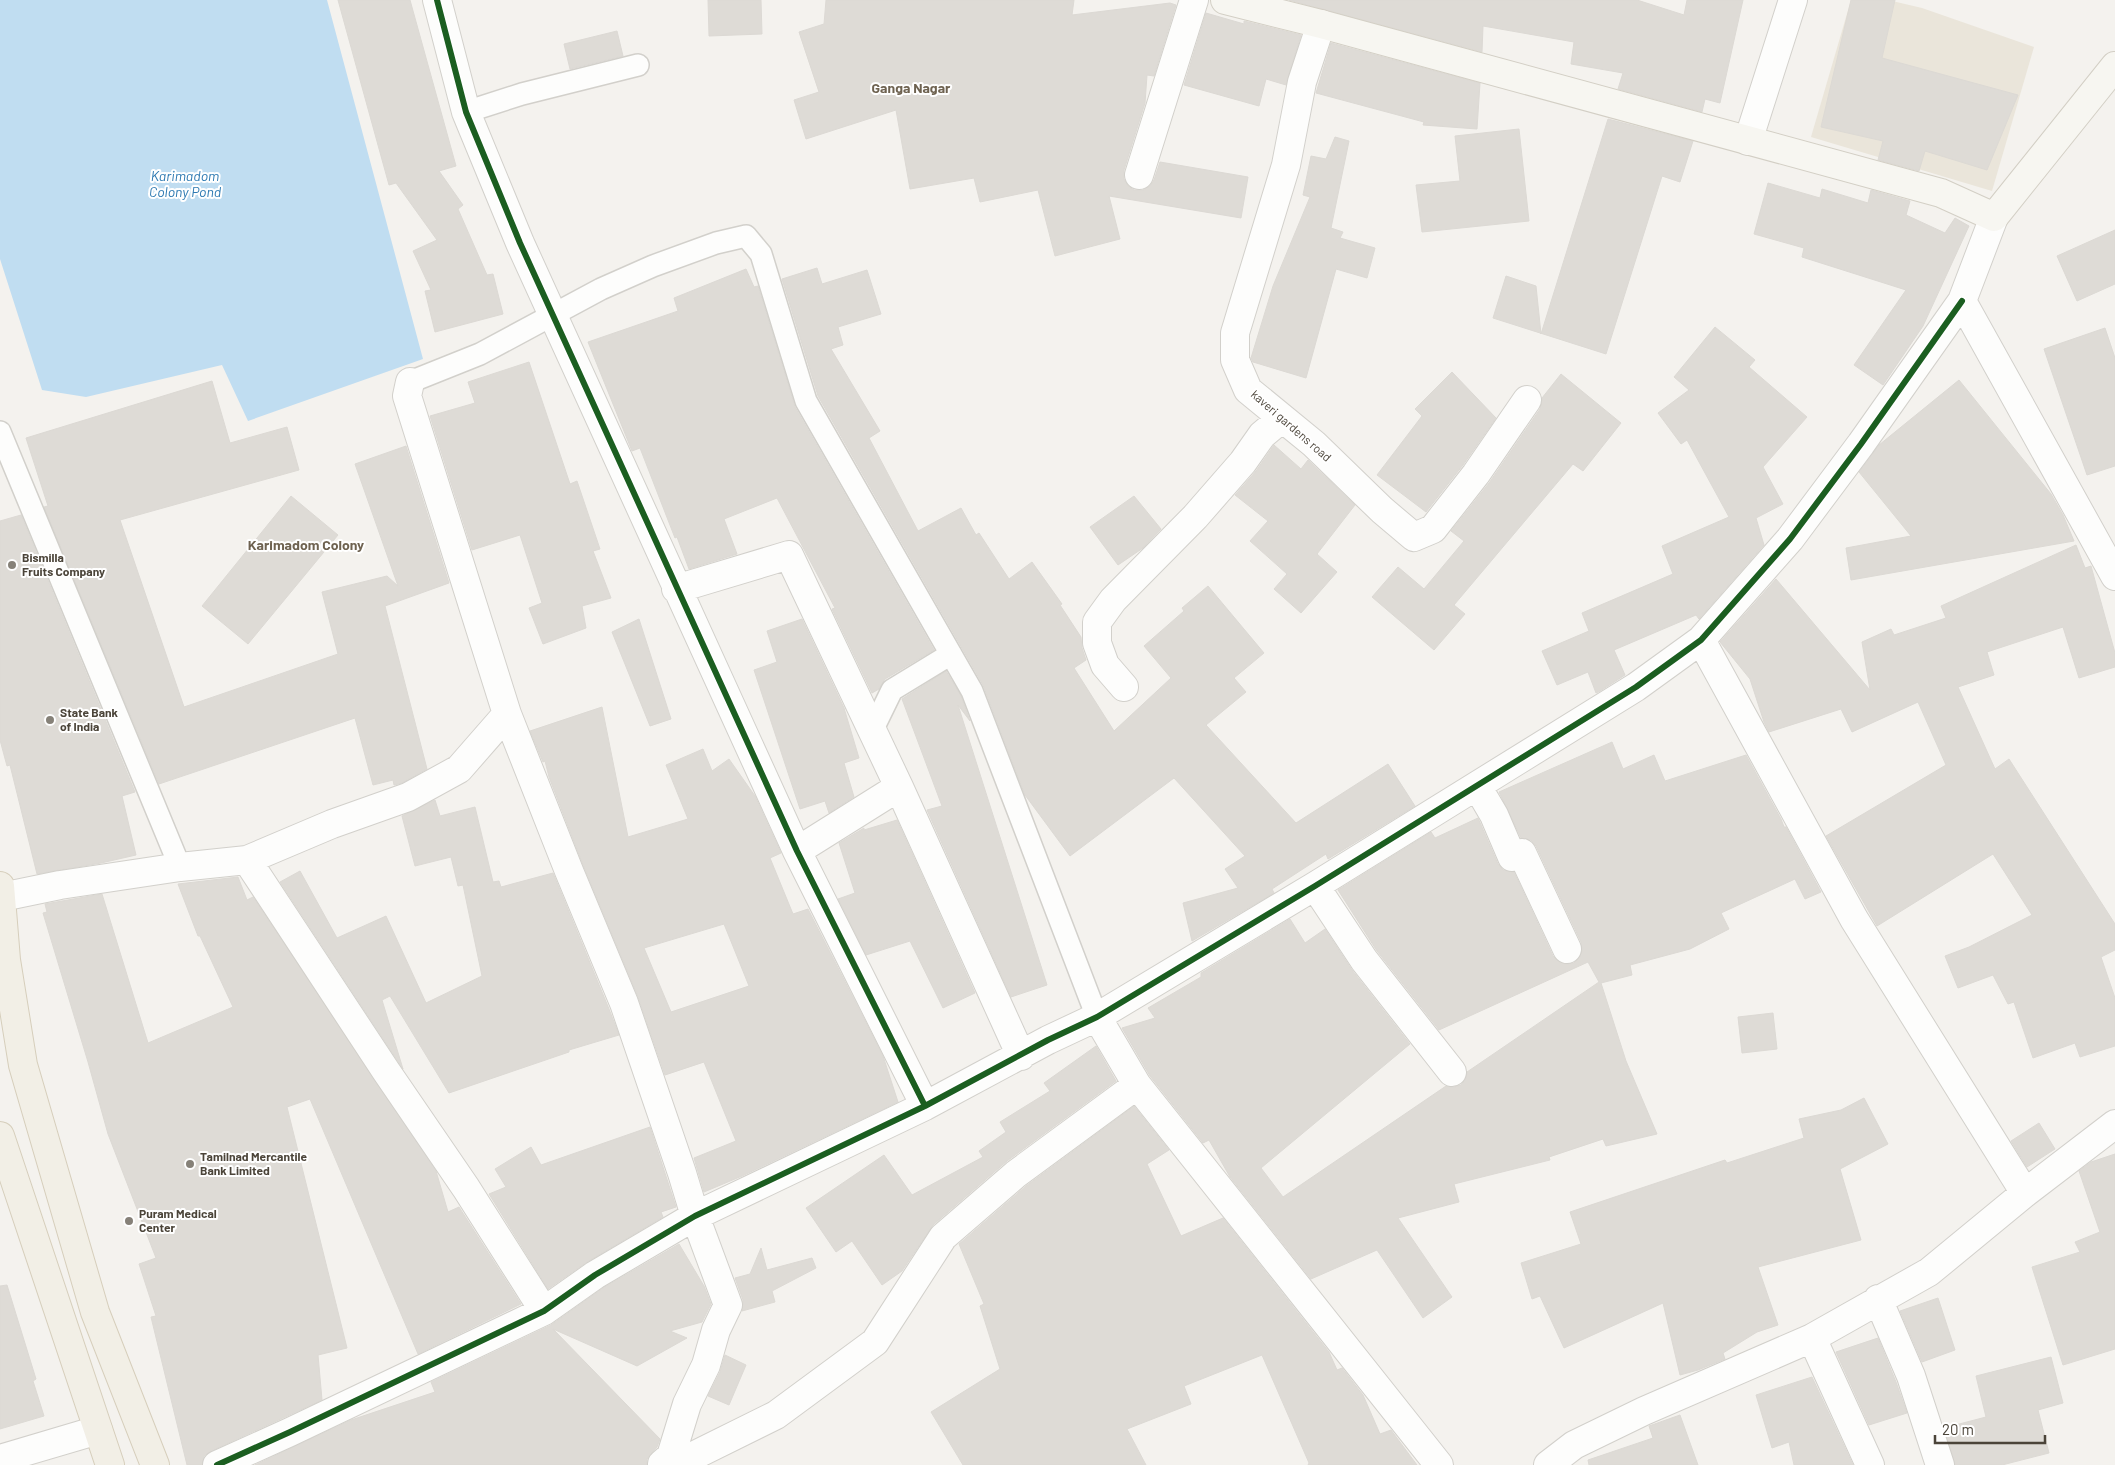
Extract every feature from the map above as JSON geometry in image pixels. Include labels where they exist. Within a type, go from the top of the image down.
[{"type":"main road","points":[[1,892],[12,1062],[95,1312],[155,1465]]},
{"type":"main road","points":[[0,1136],[110,1465]]},
{"type":"street","points":[[438,0],[466,112],[520,243],[797,851],[925,1106]]},
{"type":"street","points":[[1139,175],[1194,0]]},
{"type":"street","points":[[1225,0],[1322,24],[1941,193],[1994,217]]},
{"type":"street","points":[[1748,141],[1793,0]]},
{"type":"street","name":"kaveri gardens road","points":[[1322,24],[1302,82],[1286,165],[1235,333],[1235,360],[1248,390],[1281,419],[1314,444],[1382,510],[1414,537],[1433,529],[1476,474],[1527,400]]},
{"type":"street","points":[[216,1465],[290,1432],[544,1311],[595,1275],[695,1216],[925,1106],[1048,1040],[1097,1017],[1315,886],[1636,688],[1701,640],[1790,538],[1861,444],[1962,302],[1994,217],[2115,66]]},
{"type":"street","points":[[1962,302],[2115,576]]},
{"type":"street","points":[[410,382],[407,396],[507,714],[624,1003],[695,1216],[728,1305],[716,1330],[706,1365],[687,1404],[671,1462]]},
{"type":"street","points":[[1124,687],[1105,665],[1097,643],[1097,622],[1113,600],[1195,517],[1242,462],[1262,435],[1281,419]]},
{"type":"street","points":[[676,589],[788,555],[872,731],[1021,1056]]},
{"type":"street","points":[[1701,640],[1854,919],[2025,1193]]},
{"type":"street","points":[[1,892],[180,867],[247,860],[332,824],[408,797],[459,770],[507,714]]},
{"type":"street","points":[[1477,786],[1494,815],[1512,857],[1522,853],[1566,949]]},
{"type":"street","points":[[797,851],[898,787]]},
{"type":"street","points":[[247,860],[386,1071],[466,1188],[544,1311]]},
{"type":"street","points":[[1315,886],[1364,960],[1452,1072]]},
{"type":"street","points":[[1097,1017],[1137,1085],[1439,1465]]},
{"type":"street","points":[[671,1462],[776,1415],[875,1342],[943,1237],[1016,1174],[1137,1085]]},
{"type":"street","points":[[1548,1465],[1583,1440],[1812,1338],[1878,1299],[1929,1272],[2025,1193],[2115,1124]]},
{"type":"street","points":[[1878,1299],[1910,1376],[1940,1465]]},
{"type":"street","points":[[1812,1338],[1870,1465]]},
{"type":"street","points":[[0,1459],[98,1430]]},
{"type":"lane","points":[[466,112],[522,94],[638,65]]},
{"type":"lane","points":[[410,382],[480,354],[601,289],[653,266],[716,243],[746,236],[761,254],[806,402],[972,691],[1097,1017]]},
{"type":"lane","points":[[0,432],[180,867]]},
{"type":"lane","points":[[872,731],[892,690],[951,654]]},
{"type":"shaded area","points":[[1851,0],[1888,0],[1922,8],[2034,47],[1992,191],[1811,137]]},
{"type":"water","name":"Karimadom Colony Pond","points":[[0,0],[327,0],[423,359],[248,421],[222,365],[86,397],[42,390],[0,259]]},
{"type":"building","points":[[338,0],[410,0],[456,166],[439,171],[463,205],[458,209],[487,275],[493,274],[503,314],[435,332],[425,291],[431,290],[413,251],[437,240],[396,183],[389,185]]},
{"type":"building","points":[[708,0],[761,0],[762,34],[709,36]]},
{"type":"building","points":[[826,0],[1074,0],[1072,15],[1170,3],[1176,5],[1154,76],[1147,75],[1145,103],[1124,170],[1124,179],[1128,186],[1134,190],[1143,190],[1150,186],[1154,180],[1160,162],[1248,177],[1241,218],[1109,196],[1120,239],[1055,256],[1038,190],[980,202],[974,178],[910,189],[896,110],[806,139],[794,100],[819,92],[799,32],[824,24]]},
{"type":"building","points":[[1289,0],[1637,0],[1684,15],[1687,0],[1743,0],[1720,103],[1705,99],[1702,112],[1618,89],[1623,73],[1571,64],[1574,42],[1483,26],[1482,52]]},
{"type":"building","points":[[1851,0],[1895,0],[1882,58],[2018,95],[1987,170],[1925,151],[1919,171],[1878,160],[1883,141],[1821,127]]},
{"type":"building","points":[[1206,13],[1244,24],[1244,21],[1301,35],[1286,85],[1266,79],[1259,106],[1184,85]]},
{"type":"building","points":[[617,31],[623,56],[570,69],[564,44]]},
{"type":"building","points":[[1331,43],[1480,83],[1477,129],[1423,125],[1424,122],[1316,93]]},
{"type":"building","points":[[1608,119],[1693,141],[1680,182],[1662,176],[1606,354],[1541,333]]},
{"type":"building","points":[[1519,129],[1529,221],[1422,232],[1416,185],[1460,181],[1455,136]]},
{"type":"building","points":[[1335,137],[1349,141],[1331,228],[1343,232],[1340,238],[1375,248],[1367,278],[1336,269],[1306,378],[1253,362],[1251,358],[1273,286],[1310,197],[1303,195],[1311,156],[1326,159]]},
{"type":"building","points":[[1768,183],[1820,198],[1822,189],[1868,203],[1871,190],[1910,201],[1906,215],[1945,233],[1955,218],[1969,226],[1923,326],[1883,385],[1854,365],[1906,290],[1802,257],[1804,248],[1754,234]]},
{"type":"building","points":[[2115,230],[2115,284],[2077,301],[2057,256]]},
{"type":"building","points":[[817,268],[822,284],[867,270],[881,314],[838,327],[843,345],[831,349],[880,431],[869,438],[918,531],[961,508],[976,535],[979,533],[1009,579],[1032,562],[1062,604],[1060,605],[1081,637],[1086,660],[1074,668],[1114,731],[1171,678],[1144,646],[1184,611],[1182,608],[1208,586],[1264,653],[1234,678],[1246,692],[1206,725],[1296,823],[1388,764],[1415,806],[1328,859],[1326,854],[1272,889],[1274,893],[1192,941],[1183,903],[1238,888],[1225,869],[1245,856],[1174,778],[1070,856],[1025,795],[983,685],[818,396],[782,279]]},
{"type":"building","points":[[746,269],[754,287],[758,286],[795,407],[934,650],[885,679],[879,689],[872,693],[832,609],[835,608],[777,498],[724,519],[737,554],[689,569],[640,448],[632,451],[588,342],[678,311],[674,298]]},
{"type":"building","points":[[1506,276],[1536,286],[1541,333],[1493,318]]},
{"type":"building","points":[[1715,327],[1755,360],[1749,367],[1807,417],[1763,467],[1783,504],[1756,518],[1764,545],[1699,619],[1696,615],[1614,650],[1625,675],[1596,693],[1588,672],[1557,685],[1542,651],[1589,631],[1582,613],[1673,574],[1662,546],[1729,517],[1687,440],[1681,444],[1658,413],[1689,390],[1674,377]]},
{"type":"building","points":[[2105,328],[2115,358],[2115,466],[2087,475],[2044,349]]},
{"type":"building","points":[[529,362],[570,484],[577,481],[600,549],[593,551],[611,598],[582,606],[586,628],[543,644],[529,608],[542,603],[520,535],[472,550],[430,416],[475,403],[468,382]]},
{"type":"building","points":[[1452,372],[1496,418],[1463,465],[1426,512],[1377,475],[1422,416],[1415,409]]},
{"type":"building","points":[[1561,374],[1621,423],[1583,471],[1573,464],[1454,605],[1465,614],[1434,650],[1372,597],[1398,567],[1424,589],[1464,541],[1451,531],[1489,483],[1540,409],[1542,398]]},
{"type":"building","points":[[1959,380],[2051,494],[2063,515],[2074,541],[1851,580],[1846,548],[1911,536],[1859,472],[1879,445]]},
{"type":"building","points":[[212,381],[230,443],[287,427],[299,470],[120,520],[184,707],[338,654],[322,592],[387,576],[398,586],[355,464],[406,446],[449,583],[385,606],[427,769],[402,783],[394,785],[393,780],[373,785],[355,718],[159,784],[44,507],[48,506],[26,438]]},
{"type":"building","points":[[1274,445],[1301,469],[1308,460],[1355,505],[1317,554],[1337,572],[1301,613],[1274,589],[1287,574],[1250,541],[1268,521],[1235,495],[1256,471]]},
{"type":"building","points":[[291,496],[338,535],[248,644],[202,606]]},
{"type":"building","points":[[1134,496],[1161,529],[1143,548],[1118,565],[1090,527]]},
{"type":"building","points":[[21,515],[135,792],[122,796],[136,855],[37,874],[10,765],[7,766],[0,740],[0,521]]},
{"type":"building","points":[[2076,545],[2085,568],[2091,566],[2115,653],[2115,667],[2079,678],[2063,627],[1987,652],[1994,675],[1958,687],[1995,769],[2009,759],[2115,924],[2115,950],[2101,957],[2115,998],[2115,1046],[2080,1057],[2075,1043],[2033,1058],[2014,1002],[2008,1004],[1993,975],[1958,988],[1945,956],[1969,947],[2032,915],[1993,854],[1877,926],[1826,836],[1946,765],[1918,702],[1852,732],[1841,709],[1769,732],[1750,679],[1720,642],[1776,579],[1870,690],[1862,642],[1891,629],[1894,635],[1946,618],[1941,606]]},
{"type":"building","points":[[639,619],[671,719],[650,726],[612,632]]},
{"type":"building","points":[[802,619],[844,708],[859,758],[844,763],[854,797],[829,813],[825,801],[800,809],[754,670],[777,662],[767,631]]},
{"type":"building","points":[[946,671],[961,696],[970,721],[958,705],[1047,985],[1011,997],[927,810],[942,806],[902,699]]},
{"type":"building","points":[[602,707],[628,837],[688,819],[666,765],[703,749],[712,771],[729,759],[755,796],[781,853],[770,858],[793,914],[808,909],[883,1056],[898,1102],[704,1192],[694,1158],[736,1141],[704,1062],[665,1075],[638,997],[583,865],[549,777],[545,761],[543,762],[530,731]],"holes":[[[724,924],[749,986],[671,1012],[644,948]]]},
{"type":"building","points":[[1612,742],[1623,769],[1654,755],[1665,781],[1746,755],[1821,892],[1805,899],[1795,879],[1721,913],[1729,929],[1690,949],[1630,965],[1632,975],[1601,983],[1626,1061],[1657,1134],[1606,1146],[1603,1139],[1549,1157],[1550,1160],[1454,1184],[1459,1202],[1398,1218],[1452,1297],[1423,1318],[1377,1250],[1311,1279],[1230,1177],[1209,1140],[1203,1143],[1150,1076],[1122,1028],[1155,1018],[1148,1008],[1201,977],[1201,973],[1290,919],[1305,943],[1325,929],[1352,970],[1410,1044],[1261,1168],[1283,1197],[1446,1086],[1454,1087],[1461,1085],[1466,1078],[1467,1072],[1599,982],[1588,962],[1439,1030],[1377,951],[1338,890],[1431,832],[1435,838],[1478,818],[1498,864],[1503,870],[1514,872],[1553,956],[1565,964],[1574,963],[1582,951],[1581,942],[1536,846],[1531,840],[1521,838],[1499,792]]},
{"type":"building","points":[[435,800],[440,816],[475,807],[493,882],[499,881],[501,887],[553,873],[619,1035],[569,1050],[569,1052],[449,1093],[390,996],[382,1000],[403,1069],[280,882],[300,871],[337,938],[386,916],[426,1003],[482,976],[463,885],[458,886],[451,857],[415,866],[402,816]]},
{"type":"building","points":[[897,820],[975,993],[943,1008],[910,941],[866,955],[838,899],[855,893],[839,843],[864,828],[864,830]]},
{"type":"building","points":[[238,877],[247,900],[253,897],[436,1171],[448,1212],[459,1207],[521,1304],[418,1354],[310,1099],[287,1107],[347,1348],[318,1355],[322,1400],[211,1451],[204,1456],[202,1465],[187,1465],[151,1317],[156,1316],[139,1264],[156,1258],[108,1134],[43,913],[47,912],[45,904],[102,894],[148,1043],[233,1007],[200,936],[198,936],[178,884]]},
{"type":"building","points":[[1773,1013],[1777,1049],[1742,1053],[1738,1017]]},
{"type":"building","points":[[1096,1046],[1116,1081],[1007,1161],[933,1225],[902,1271],[882,1285],[852,1241],[836,1252],[806,1208],[884,1155],[912,1195],[983,1157],[979,1151],[1006,1132],[1000,1122],[1050,1091],[1044,1083]]},
{"type":"building","points":[[1864,1098],[1888,1144],[1840,1169],[1861,1240],[1758,1267],[1778,1325],[1757,1332],[1723,1353],[1725,1359],[1680,1375],[1663,1303],[1564,1348],[1540,1296],[1532,1299],[1521,1263],[1581,1244],[1570,1212],[1725,1160],[1727,1163],[1804,1138],[1799,1119],[1841,1110]]},
{"type":"building","points":[[1134,1106],[1169,1150],[1147,1164],[1181,1236],[1223,1218],[1329,1352],[1337,1370],[1342,1368],[1363,1395],[1380,1434],[1391,1430],[1417,1465],[1308,1465],[1309,1463],[1262,1355],[1184,1386],[1191,1404],[1127,1429],[1146,1465],[963,1465],[931,1412],[1000,1369],[980,1306],[984,1304],[959,1244],[1026,1186]]},
{"type":"building","points":[[2039,1123],[2055,1149],[2027,1167],[2011,1141]]},
{"type":"building","points":[[650,1127],[676,1207],[661,1212],[663,1217],[587,1262],[548,1289],[489,1194],[506,1187],[495,1169],[531,1147],[541,1165]]},
{"type":"building","points":[[2115,1154],[2115,1349],[2063,1365],[2032,1267],[2080,1252],[2075,1242],[2100,1232],[2079,1171],[2091,1162]]},
{"type":"building","points":[[679,1244],[704,1286],[711,1304],[702,1322],[670,1331],[687,1338],[637,1366],[553,1329],[660,1439],[657,1447],[647,1459],[647,1465],[255,1465],[351,1420],[435,1392],[431,1382],[551,1325],[603,1288]]},
{"type":"building","points":[[761,1248],[767,1270],[812,1258],[816,1268],[772,1291],[775,1302],[742,1311],[743,1300],[735,1278],[750,1274]]},
{"type":"building","points":[[7,1285],[36,1379],[33,1381],[44,1416],[0,1429],[0,1286]]},
{"type":"building","points":[[1938,1298],[1955,1350],[1922,1362],[1900,1311]]},
{"type":"building","points":[[1878,1338],[1907,1413],[1869,1425],[1836,1352]]},
{"type":"building","points":[[725,1355],[746,1365],[729,1405],[708,1396],[720,1372]]},
{"type":"building","points":[[2051,1357],[2063,1403],[2038,1410],[2049,1453],[2002,1465],[1955,1465],[1944,1428],[1986,1417],[1976,1376]]},
{"type":"building","points":[[1812,1377],[1853,1465],[1794,1465],[1789,1442],[1772,1448],[1756,1395]]},
{"type":"building","points":[[1680,1415],[1698,1465],[1589,1465],[1588,1460],[1653,1438],[1649,1426]]},
{"type":"cycle path","points":[[437,0],[466,112],[520,243],[797,851],[925,1106]]},
{"type":"cycle path","points":[[217,1465],[544,1311],[595,1275],[695,1216],[925,1106],[1048,1040],[1097,1017],[1315,886],[1636,687],[1701,640],[1790,539],[1861,444],[1962,301]]},
{"type":"place","name":"Bismilla Fruits Company","points":[[12,565]]},
{"type":"place","name":"State Bank of India","points":[[50,720]]},
{"type":"place","name":"Tamilnad Mercantile Bank Limited","points":[[190,1164]]},
{"type":"place","name":"Puram Medical Center","points":[[129,1221]]},
{"type":"district","name":"Ganga Nagar","points":[[911,88]]},
{"type":"district","name":"Karimadom Colony","points":[[306,545]]}]
